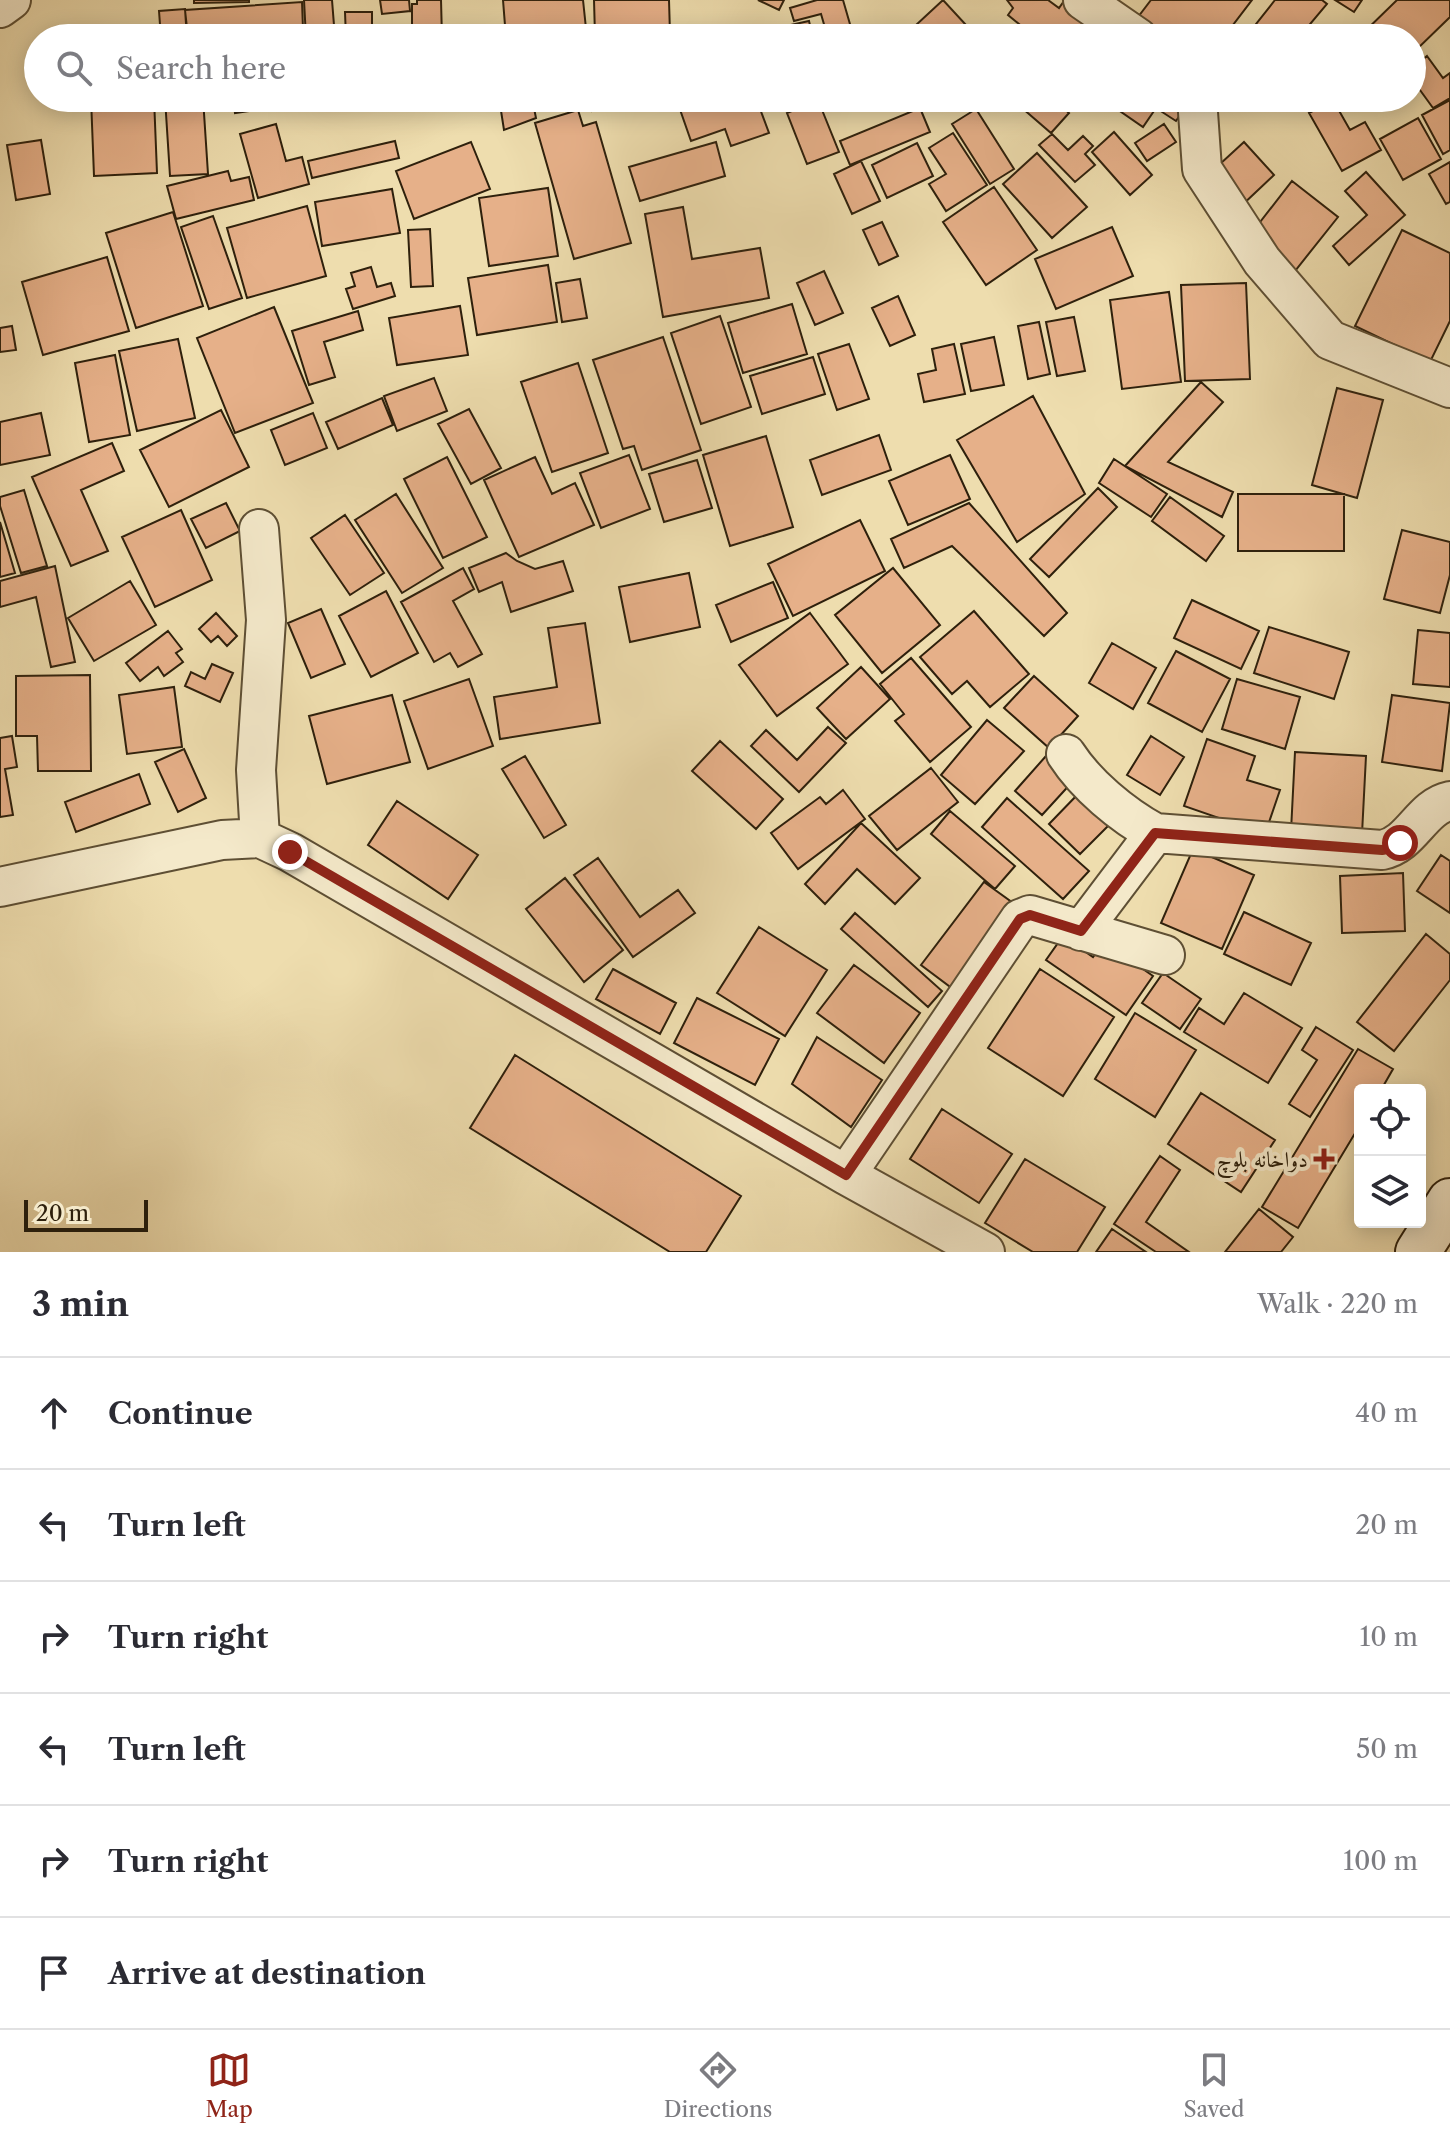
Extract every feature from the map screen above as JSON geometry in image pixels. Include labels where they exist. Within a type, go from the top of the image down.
[{"type":"main road","points":[[1418,1252],[1450,1201]]},
{"type":"street","points":[[0,8],[11,0]]},
{"type":"street","points":[[1083,0],[1118,24]]},
{"type":"street","points":[[1198,112],[1202,169],[1262,261],[1330,340],[1450,388]]},
{"type":"street","points":[[259,529],[266,620],[256,770],[260,838]]},
{"type":"street","points":[[1066,754],[1076,770],[1136,823],[1155,833],[1382,850],[1400,843],[1437,804],[1450,801]]},
{"type":"street","points":[[1081,931],[1155,833]]},
{"type":"street","points":[[0,887],[222,840],[260,838],[985,1252]]},
{"type":"street","points":[[846,1175],[1020,919],[1030,915],[1165,955]]},
{"type":"building","points":[[194,0],[249,0],[249,2],[194,3]]},
{"type":"building","points":[[304,0],[332,0],[334,24],[305,24]]},
{"type":"building","points":[[380,0],[409,0],[410,11],[382,14]]},
{"type":"building","points":[[417,0],[441,0],[442,24],[412,24],[412,4],[417,4]]},
{"type":"building","points":[[503,0],[583,0],[586,24],[505,24]]},
{"type":"building","points":[[594,0],[669,0],[670,24],[595,24]]},
{"type":"building","points":[[758,0],[784,0],[779,10]]},
{"type":"building","points":[[817,0],[843,0],[850,24],[824,24],[821,14],[794,21],[790,8]]},
{"type":"building","points":[[943,0],[965,24],[917,24]]},
{"type":"building","points":[[1007,0],[1048,0],[1059,8],[1064,1],[1092,24],[1019,24],[1008,15],[1013,8]]},
{"type":"building","points":[[1151,0],[1252,0],[1234,24],[1139,24],[1135,21]]},
{"type":"building","points":[[1275,0],[1322,0],[1327,4],[1310,24],[1256,24]]},
{"type":"building","points":[[1335,0],[1362,0],[1354,12]]},
{"type":"building","points":[[1397,0],[1450,0],[1450,17],[1426,40],[1426,24],[1372,24]]},
{"type":"building","points":[[302,2],[303,24],[187,24],[185,10]]},
{"type":"building","points":[[185,9],[186,24],[160,24],[159,11]]},
{"type":"building","points":[[345,12],[372,12],[372,24],[345,24]]},
{"type":"building","points":[[1426,57],[1443,78],[1450,73],[1450,98],[1433,108],[1426,98]]},
{"type":"building","points":[[1450,100],[1450,150],[1443,154],[1422,115]]},
{"type":"building","points":[[92,112],[155,112],[157,173],[94,176]]},
{"type":"building","points":[[166,112],[204,112],[208,174],[170,176]]},
{"type":"building","points":[[501,112],[535,112],[536,118],[504,130]]},
{"type":"building","points":[[571,112],[579,112],[583,126],[596,122],[631,243],[574,259],[535,123]]},
{"type":"building","points":[[681,112],[761,112],[769,133],[731,146],[725,129],[691,141]]},
{"type":"building","points":[[823,112],[839,152],[807,164],[787,113]]},
{"type":"building","points":[[910,112],[922,112],[930,132],[850,165],[840,141]]},
{"type":"building","points":[[971,112],[978,112],[1014,169],[990,184],[952,124]]},
{"type":"building","points":[[1027,112],[1069,113],[1051,133]]},
{"type":"building","points":[[1121,112],[1153,112],[1143,127]]},
{"type":"building","points":[[1162,112],[1182,112],[1176,121]]},
{"type":"building","points":[[1340,112],[1350,130],[1365,122],[1381,150],[1342,171],[1309,113]]},
{"type":"building","points":[[1418,118],[1441,159],[1403,180],[1380,139]]},
{"type":"building","points":[[276,124],[286,161],[302,157],[309,184],[258,198],[240,134]]},
{"type":"building","points":[[1164,124],[1176,142],[1147,161],[1135,143]]},
{"type":"building","points":[[1114,132],[1152,175],[1130,195],[1092,152]]},
{"type":"building","points":[[953,133],[987,185],[946,211],[929,184],[946,174],[929,148]]},
{"type":"building","points":[[1052,134],[1068,150],[1083,136],[1093,146],[1085,154],[1095,165],[1075,182],[1039,145]]},
{"type":"building","points":[[41,140],[50,194],[16,200],[7,145]]},
{"type":"building","points":[[395,141],[399,158],[312,178],[308,161]]},
{"type":"building","points":[[471,142],[490,189],[414,219],[396,171]]},
{"type":"building","points":[[716,142],[725,176],[640,201],[629,167]]},
{"type":"building","points":[[1244,142],[1274,175],[1239,208],[1208,175]]},
{"type":"building","points":[[917,143],[933,176],[887,198],[872,165]]},
{"type":"building","points":[[1037,153],[1087,207],[1052,238],[1003,184]]},
{"type":"building","points":[[861,161],[880,201],[852,214],[834,174]]},
{"type":"building","points":[[1450,162],[1450,202],[1446,204],[1429,174]]},
{"type":"building","points":[[228,171],[231,181],[249,177],[254,200],[176,219],[167,186]]},
{"type":"building","points":[[1366,172],[1405,215],[1349,265],[1333,246],[1367,215],[1345,191]]},
{"type":"building","points":[[1292,181],[1338,217],[1295,271],[1250,235]]},
{"type":"building","points":[[994,187],[1037,250],[986,285],[943,222]]},
{"type":"building","points":[[548,188],[558,256],[489,266],[479,198]]},
{"type":"building","points":[[392,189],[400,233],[322,246],[315,202]]},
{"type":"building","points":[[307,206],[326,276],[247,298],[227,228]]},
{"type":"building","points":[[683,207],[692,259],[760,248],[769,298],[663,317],[645,214]]},
{"type":"building","points":[[173,212],[203,306],[136,328],[106,233]]},
{"type":"building","points":[[213,216],[242,298],[209,309],[181,227]]},
{"type":"building","points":[[882,222],[898,256],[879,265],[863,230]]},
{"type":"building","points":[[1112,227],[1133,276],[1056,309],[1035,259]]},
{"type":"building","points":[[430,229],[433,286],[411,287],[408,230]]},
{"type":"building","points":[[1402,230],[1450,253],[1450,321],[1430,362],[1355,326]]},
{"type":"building","points":[[107,257],[129,331],[43,355],[22,282]]},
{"type":"building","points":[[548,265],[557,322],[477,335],[468,278]]},
{"type":"building","points":[[371,267],[377,287],[391,283],[395,296],[353,309],[346,289],[355,286],[351,273]]},
{"type":"building","points":[[824,271],[843,313],[815,325],[797,283]]},
{"type":"building","points":[[580,279],[587,318],[562,322],[556,283]]},
{"type":"building","points":[[1246,283],[1250,379],[1185,381],[1181,285]]},
{"type":"building","points":[[1169,292],[1181,382],[1122,389],[1110,300]]},
{"type":"building","points":[[898,296],[915,335],[890,346],[872,308]]},
{"type":"building","points":[[792,304],[807,354],[743,373],[728,323]]},
{"type":"building","points":[[460,306],[468,355],[397,365],[389,318]]},
{"type":"building","points":[[274,307],[313,403],[235,433],[197,338]]},
{"type":"building","points":[[358,311],[363,330],[324,342],[335,377],[309,385],[292,331]]},
{"type":"building","points":[[720,316],[751,407],[701,424],[671,333]]},
{"type":"building","points":[[1074,317],[1085,371],[1057,376],[1046,322]]},
{"type":"building","points":[[1039,322],[1050,374],[1028,379],[1018,326]]},
{"type":"building","points":[[12,326],[16,350],[0,352],[0,328]]},
{"type":"building","points":[[663,337],[701,450],[642,470],[634,446],[623,449],[593,360]]},
{"type":"building","points":[[994,337],[1004,385],[971,391],[961,344]]},
{"type":"building","points":[[178,339],[195,418],[137,431],[119,351]]},
{"type":"building","points":[[849,344],[869,399],[837,410],[818,354]]},
{"type":"building","points":[[954,344],[965,394],[924,402],[918,374],[936,370],[932,349]]},
{"type":"building","points":[[115,355],[130,435],[89,442],[75,363]]},
{"type":"building","points":[[813,357],[825,394],[762,414],[750,376]]},
{"type":"building","points":[[578,363],[608,453],[552,472],[521,382]]},
{"type":"building","points":[[434,378],[447,411],[397,431],[384,396]]},
{"type":"building","points":[[1201,382],[1223,402],[1168,462],[1233,492],[1222,517],[1125,466]]},
{"type":"building","points":[[1337,388],[1383,400],[1357,498],[1312,485]]},
{"type":"building","points":[[1033,396],[1085,494],[1017,542],[957,440]]},
{"type":"building","points":[[382,398],[393,425],[338,449],[326,422]]},
{"type":"building","points":[[469,409],[501,468],[471,484],[438,424]]},
{"type":"building","points":[[221,410],[249,467],[169,507],[140,450]]},
{"type":"building","points":[[41,413],[50,455],[0,465],[0,422]]},
{"type":"building","points":[[313,413],[327,448],[285,465],[271,430]]},
{"type":"building","points":[[879,435],[891,470],[822,495],[810,460]]},
{"type":"building","points":[[766,436],[793,527],[730,546],[703,455]]},
{"type":"building","points":[[112,443],[124,471],[81,490],[108,551],[71,566],[32,477]]},
{"type":"building","points":[[629,455],[650,509],[601,528],[580,473]]},
{"type":"building","points":[[950,455],[970,499],[908,525],[889,481]]},
{"type":"building","points":[[447,457],[487,537],[443,558],[404,479]]},
{"type":"building","points":[[535,457],[552,494],[575,483],[594,525],[519,557],[484,480]]},
{"type":"building","points":[[1114,459],[1167,494],[1151,517],[1099,483]]},
{"type":"building","points":[[697,460],[712,508],[664,522],[649,474]]},
{"type":"building","points":[[1098,488],[1117,507],[1049,577],[1030,559]]},
{"type":"building","points":[[24,490],[47,566],[21,573],[0,497]]},
{"type":"building","points":[[396,494],[443,568],[402,593],[355,520]]},
{"type":"building","points":[[1238,494],[1344,494],[1344,551],[1238,551]]},
{"type":"building","points":[[1170,497],[1224,536],[1206,561],[1152,521]]},
{"type":"building","points":[[226,503],[240,531],[206,548],[191,519]]},
{"type":"building","points":[[969,503],[1067,613],[1044,636],[952,546],[904,568],[891,539]]},
{"type":"building","points":[[181,510],[212,580],[155,607],[122,537]]},
{"type":"building","points":[[345,515],[384,573],[350,595],[311,538]]},
{"type":"building","points":[[860,520],[885,571],[793,616],[768,564]]},
{"type":"building","points":[[0,522],[15,573],[0,577]]},
{"type":"building","points":[[1402,530],[1450,542],[1450,575],[1440,613],[1384,599]]},
{"type":"building","points":[[506,553],[535,569],[563,561],[573,591],[511,612],[502,582],[479,592],[469,568]]},
{"type":"building","points":[[55,566],[75,662],[51,667],[36,597],[0,607],[0,581]]},
{"type":"building","points":[[463,568],[474,589],[453,601],[482,654],[458,667],[450,653],[434,662],[401,602]]},
{"type":"building","points":[[893,568],[940,625],[882,673],[835,615]]},
{"type":"building","points":[[689,573],[700,627],[630,642],[619,587]]},
{"type":"building","points":[[130,581],[156,625],[94,661],[68,618]]},
{"type":"building","points":[[773,582],[788,618],[731,642],[716,605]]},
{"type":"building","points":[[386,591],[418,653],[371,677],[339,616]]},
{"type":"building","points":[[1192,600],[1259,631],[1241,669],[1174,638]]},
{"type":"building","points":[[321,609],[345,664],[311,678],[288,623]]},
{"type":"building","points":[[974,611],[1029,674],[990,707],[967,681],[952,694],[920,657]]},
{"type":"building","points":[[216,613],[237,636],[227,646],[218,636],[211,642],[199,629]]},
{"type":"building","points":[[810,613],[848,664],[777,716],[739,665]]},
{"type":"building","points":[[585,623],[600,723],[500,739],[494,697],[557,687],[548,628]]},
{"type":"building","points":[[1269,627],[1349,652],[1334,699],[1254,673]]},
{"type":"building","points":[[1418,630],[1450,633],[1450,687],[1413,684]]},
{"type":"building","points":[[168,631],[182,649],[176,653],[183,662],[164,676],[158,667],[140,681],[126,663]]},
{"type":"building","points":[[1112,643],[1156,668],[1133,709],[1089,683]]},
{"type":"building","points":[[1176,651],[1230,679],[1202,732],[1148,703]]},
{"type":"building","points":[[911,658],[971,727],[930,762],[895,721],[904,714],[880,684]]},
{"type":"building","points":[[212,664],[233,673],[220,702],[185,686],[191,672],[205,679]]},
{"type":"building","points":[[861,667],[890,699],[846,739],[817,708]]},
{"type":"building","points":[[90,675],[91,771],[38,771],[37,736],[16,736],[16,676]]},
{"type":"building","points":[[1034,676],[1078,716],[1049,748],[1004,708]]},
{"type":"building","points":[[469,679],[493,746],[428,769],[404,701]]},
{"type":"building","points":[[1237,679],[1300,697],[1285,749],[1222,729]]},
{"type":"building","points":[[174,687],[182,747],[127,754],[119,695]]},
{"type":"building","points":[[392,695],[410,762],[327,784],[309,716]]},
{"type":"building","points":[[1392,695],[1450,703],[1442,771],[1382,762]]},
{"type":"building","points":[[987,720],[1024,751],[975,804],[941,775]]},
{"type":"building","points":[[828,727],[846,743],[799,792],[751,746],[766,730],[797,760]]},
{"type":"building","points":[[12,736],[17,767],[5,769],[13,815],[0,817],[0,738]]},
{"type":"building","points":[[1151,736],[1184,757],[1160,795],[1127,775]]},
{"type":"building","points":[[1207,739],[1255,756],[1247,780],[1280,790],[1265,834],[1184,806]]},
{"type":"building","points":[[720,741],[783,799],[756,829],[692,771]]},
{"type":"building","points":[[184,749],[206,798],[178,812],[155,762]]},
{"type":"building","points":[[1295,752],[1366,756],[1362,834],[1291,831]]},
{"type":"building","points":[[525,756],[566,825],[544,838],[502,769]]},
{"type":"building","points":[[1046,756],[1074,780],[1042,815],[1015,791]]},
{"type":"building","points":[[931,768],[958,802],[897,850],[869,816]]},
{"type":"building","points":[[139,774],[150,804],[76,832],[65,802]]},
{"type":"building","points":[[843,790],[865,819],[798,869],[771,833],[820,797],[826,804]]},
{"type":"building","points":[[1080,792],[1112,822],[1080,854],[1049,824]]},
{"type":"building","points":[[1007,798],[1089,871],[1063,899],[982,827]]},
{"type":"building","points":[[397,801],[478,855],[448,899],[368,845]]},
{"type":"building","points":[[950,811],[1015,866],[995,889],[931,834]]},
{"type":"building","points":[[861,823],[920,878],[895,904],[857,869],[825,904],[805,884]]},
{"type":"building","points":[[1193,849],[1254,875],[1222,949],[1161,923]]},
{"type":"building","points":[[1441,855],[1450,861],[1450,913],[1417,891]]},
{"type":"building","points":[[598,858],[640,917],[678,890],[695,913],[633,957],[574,875]]},
{"type":"building","points":[[1403,873],[1405,931],[1342,933],[1340,876]]},
{"type":"building","points":[[565,878],[623,950],[584,982],[526,909]]},
{"type":"building","points":[[984,882],[1020,908],[957,992],[921,965]]},
{"type":"building","points":[[1244,912],[1311,943],[1291,985],[1224,954]]},
{"type":"building","points":[[855,913],[942,991],[928,1007],[841,929]]},
{"type":"building","points":[[759,927],[827,970],[785,1036],[717,993]]},
{"type":"building","points":[[1426,934],[1450,954],[1450,980],[1394,1051],[1357,1022]]},
{"type":"building","points":[[1063,936],[1093,957],[1104,942],[1153,976],[1126,1015],[1046,960]]},
{"type":"building","points":[[854,965],[920,1013],[884,1063],[817,1013]]},
{"type":"building","points":[[613,969],[676,1003],[660,1034],[596,999]]},
{"type":"building","points":[[1040,969],[1114,1017],[1063,1096],[988,1048]]},
{"type":"building","points":[[1163,973],[1201,999],[1180,1029],[1142,1003]]},
{"type":"building","points":[[1244,993],[1302,1028],[1268,1083],[1184,1032],[1199,1008],[1224,1024]]},
{"type":"building","points":[[697,998],[779,1039],[755,1085],[674,1043]]},
{"type":"building","points":[[1135,1013],[1196,1050],[1155,1117],[1095,1079]]},
{"type":"building","points":[[1316,1027],[1353,1050],[1310,1117],[1289,1104],[1317,1060],[1302,1050]]},
{"type":"building","points":[[817,1037],[882,1080],[851,1127],[792,1084]]},
{"type":"building","points":[[1358,1049],[1393,1069],[1384,1084],[1354,1084],[1354,1135],[1298,1228],[1262,1207]]},
{"type":"building","points":[[515,1055],[741,1196],[706,1252],[670,1252],[470,1128]]},
{"type":"building","points":[[1201,1093],[1275,1140],[1241,1192],[1168,1144]]},
{"type":"building","points":[[942,1109],[1012,1154],[979,1203],[910,1159]]},
{"type":"building","points":[[1160,1156],[1180,1170],[1146,1222],[1189,1252],[1156,1252],[1114,1224]]},
{"type":"building","points":[[1025,1159],[1105,1207],[1077,1252],[1033,1252],[985,1223]]},
{"type":"building","points":[[1259,1209],[1293,1237],[1281,1252],[1225,1252]]},
{"type":"building","points":[[1112,1229],[1146,1252],[1096,1252]]},
{"type":"place","name":"دواخانه بلوچ","points":[[1324,1159]]},
{"type":"route","points":[[290,852],[846,1175],[1020,919],[1030,915],[1081,931],[1155,833],[1382,850],[1400,843]]}]
